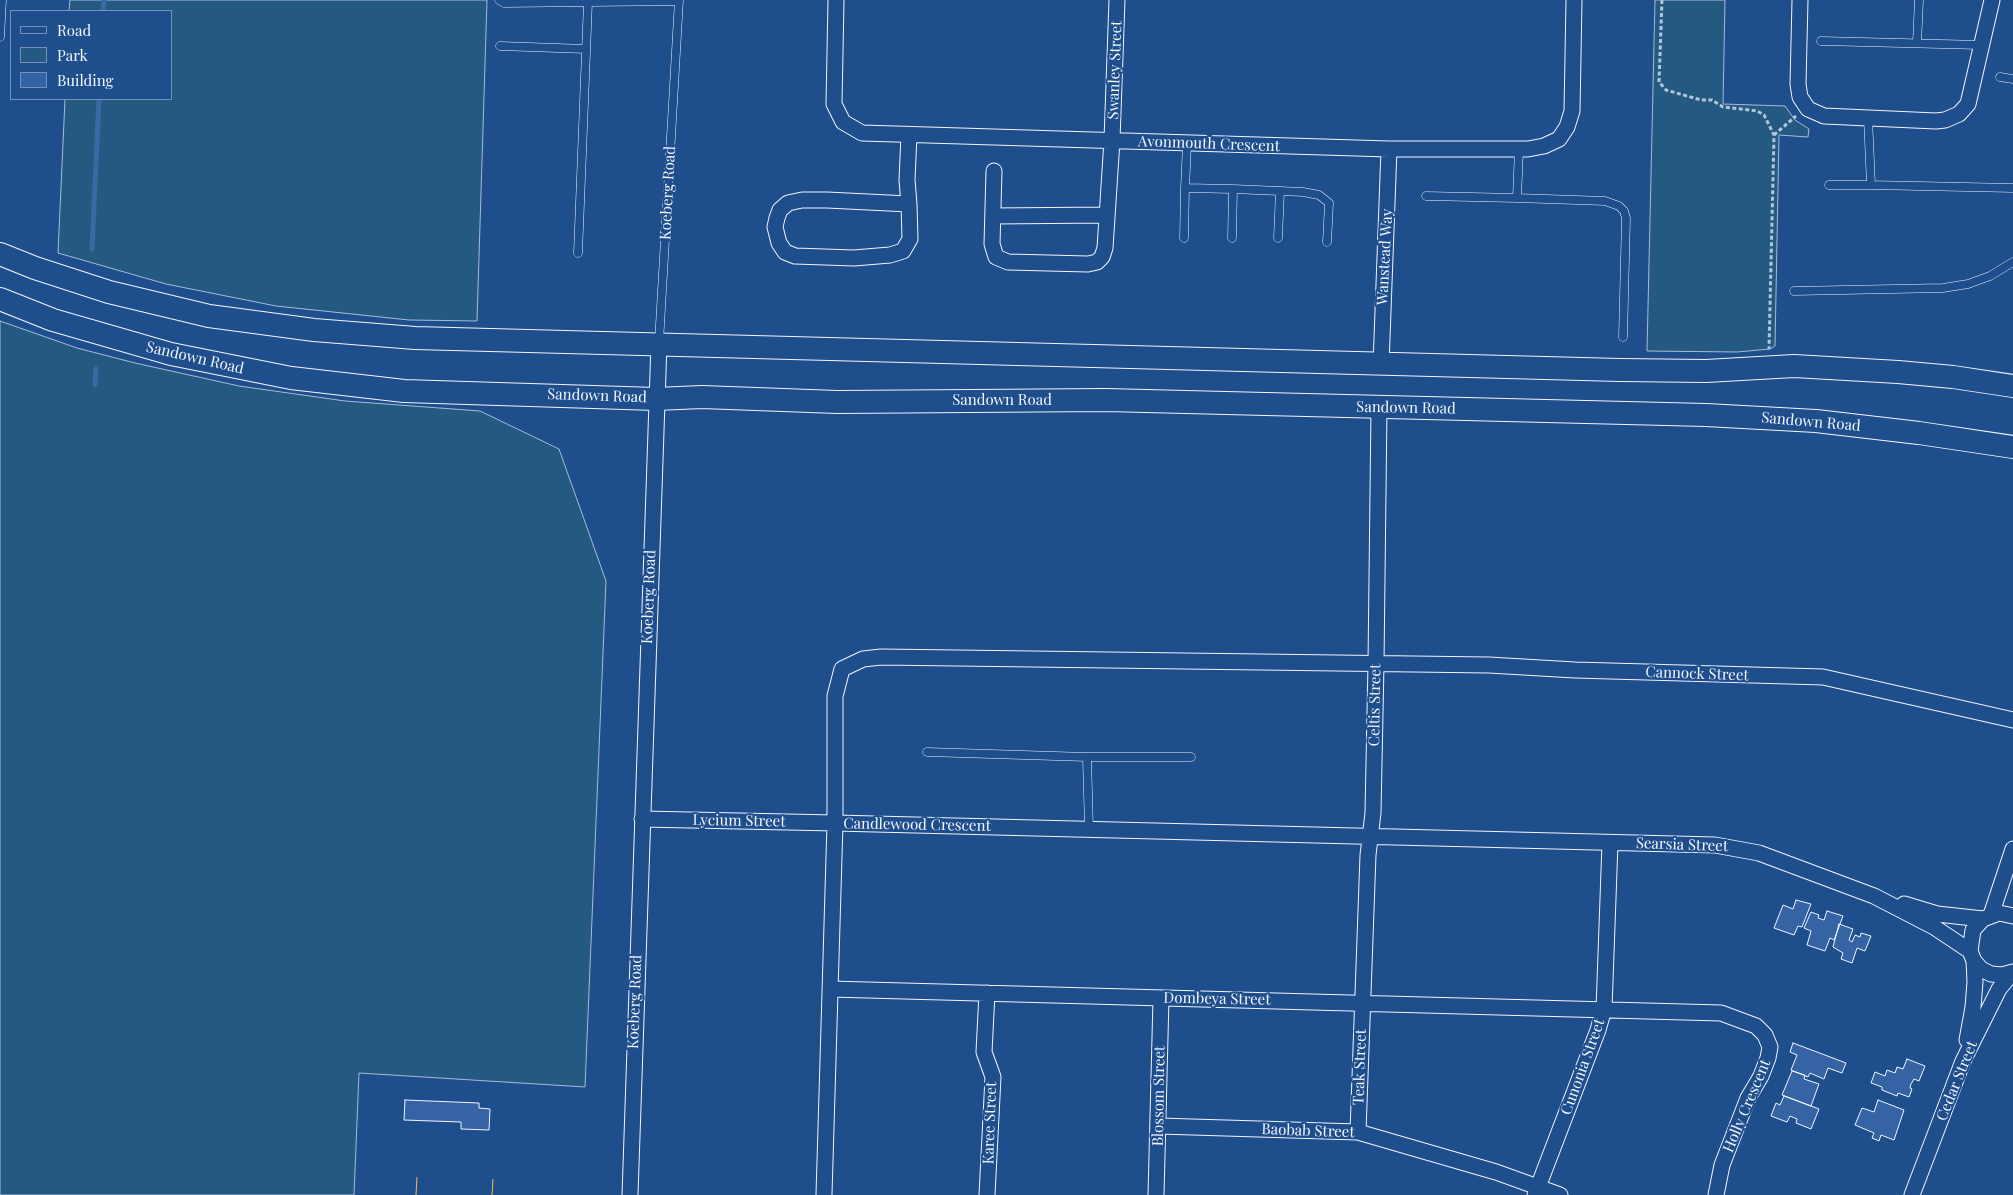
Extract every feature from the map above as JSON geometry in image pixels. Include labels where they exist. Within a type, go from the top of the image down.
[{"type":"main road","points":[[0,254],[35,268],[108,292],[209,316],[259,324],[333,332],[415,338],[659,343],[1381,365],[1706,371],[1802,366],[1944,376],[2013,386]]},
{"type":"main road","name":"Sandown Road","points":[[0,299],[54,320],[171,354],[291,378],[404,391],[656,399],[702,397],[837,402],[1106,400],[1706,415],[1816,421],[1919,433],[2013,448]]},
{"type":"street","name":"Avonmouth Crescent","points":[[836,0],[833,96],[836,111],[843,122],[858,132],[1389,150],[1536,148],[1552,143],[1563,135],[1570,121],[1572,111],[1574,0]]},
{"type":"street","name":"Swanley Street","points":[[993,216],[992,244],[996,257],[1002,260],[1088,264],[1096,262],[1102,257],[1105,248],[1112,140],[1117,0]]},
{"type":"street","points":[[1800,0],[1798,84],[1806,107],[1816,114],[1824,116],[1936,121],[1945,120],[1959,114],[1965,108],[1970,98],[1992,0]]},
{"type":"street","points":[[909,135],[907,180],[909,204],[910,239],[903,251],[854,258],[795,256],[785,252],[779,243],[775,227],[780,210],[788,203],[819,200],[909,204]]},
{"type":"street","name":"Wanstead Way","points":[[1381,365],[1389,150]]},
{"type":"street","points":[[994,171],[993,216],[1107,215]]},
{"type":"street","name":"Koeberg Road","points":[[630,1195],[659,343]]},
{"type":"street","name":"Celtis Street","points":[[1362,1003],[1370,836],[1373,813],[1378,407]]},
{"type":"street","name":"Cannock Street","points":[[835,823],[835,696],[842,669],[863,658],[1376,663],[1823,677],[2013,720]]},
{"type":"street","name":"Lycium Street","points":[[642,819],[835,823]]},
{"type":"street","name":"Candlewood Crescent","points":[[824,1195],[835,823],[1370,836]]},
{"type":"street","name":"Searsia Street","points":[[1370,836],[1694,844],[1736,848],[1776,858],[1874,896],[1934,927],[1972,956],[1981,969],[1991,974],[2002,975],[2013,972]]},
{"type":"street","name":"Cunonia Street","points":[[1537,1191],[1598,1030],[1604,1009],[1610,843]]},
{"type":"street","points":[[1963,1062],[1973,1007],[1975,982],[1972,956],[1973,930],[1987,917],[2001,888],[2013,849]]},
{"type":"street","points":[[1874,896],[1937,914],[1987,917],[1999,913],[2013,916]]},
{"type":"street","name":"Cedar Street","points":[[1912,1195],[1963,1062],[1999,989],[2013,972]]},
{"type":"street","name":"Dombeya Street","points":[[830,989],[1604,1009]]},
{"type":"street","name":"Karee Street","points":[[987,993],[984,1052],[993,1077],[987,1195]]},
{"type":"street","name":"Blossom Street","points":[[1156,1195],[1161,998]]},
{"type":"street","name":"Teak Street","points":[[1358,1132],[1362,1003]]},
{"type":"street","name":"Holly Crescent","points":[[1604,1009],[1721,1012],[1756,1026],[1767,1039],[1770,1047],[1768,1058],[1761,1076],[1748,1098],[1726,1157],[1716,1195]]},
{"type":"street","name":"Baobab Street","points":[[1159,1126],[1358,1132],[1496,1172],[1537,1191]]},
{"type":"street","points":[[1537,1191],[1560,1195]]},
{"type":"lane","points":[[0,37],[2,0]]},
{"type":"lane","points":[[499,0],[504,2],[679,1]]},
{"type":"lane","points":[[1917,43],[1919,0]]},
{"type":"lane","name":"Koeberg Road","points":[[659,343],[679,1]]},
{"type":"lane","points":[[578,253],[588,2]]},
{"type":"lane","points":[[1821,41],[1981,45]]},
{"type":"lane","points":[[500,46],[586,49]]},
{"type":"lane","points":[[2000,77],[2013,78]]},
{"type":"lane","points":[[1868,118],[1872,185]]},
{"type":"lane","points":[[1184,238],[1187,144]]},
{"type":"lane","points":[[1517,198],[1519,149]]},
{"type":"lane","points":[[1829,185],[2013,188]]},
{"type":"lane","points":[[1185,188],[1314,193],[1324,197],[1328,203],[1327,242]]},
{"type":"lane","points":[[1232,238],[1233,189]]},
{"type":"lane","points":[[1278,238],[1280,191]]},
{"type":"lane","points":[[1426,196],[1605,202],[1619,206],[1624,211],[1626,218],[1623,337]]},
{"type":"lane","points":[[1794,291],[1943,288],[1968,284],[1990,276],[2013,262]]},
{"type":"lane","points":[[927,752],[1086,757],[1191,757]]},
{"type":"lane","points":[[1086,757],[1089,829]]},
{"type":"path","points":[[1662,0],[1659,82],[1666,90],[1701,100],[1712,100],[1724,107],[1757,111],[1764,115],[1774,135],[1769,353]]},
{"type":"path","points":[[1774,135],[1806,107]]},
{"type":"green space","points":[[70,0],[487,0],[477,321],[409,320],[276,306],[166,284],[58,253],[65,100],[172,100],[172,10],[69,10]]},
{"type":"green space","points":[[1655,0],[1725,0],[1723,104],[1785,106],[1795,120],[1809,129],[1808,137],[1779,135],[1775,346],[1770,349],[1737,352],[1647,351]]},
{"type":"green space","points":[[0,321],[77,348],[239,386],[345,401],[480,411],[559,449],[606,581],[585,1087],[359,1073],[354,1195],[0,1195]]},
{"type":"building","points":[[1796,900],[1811,904],[1802,927],[1798,926],[1794,935],[1774,928],[1783,905],[1793,909]]},
{"type":"building","points":[[1827,911],[1843,916],[1834,940],[1830,938],[1825,951],[1807,945],[1811,931],[1804,928],[1811,912],[1819,915],[1818,918],[1824,920]]},
{"type":"building","points":[[1839,924],[1853,929],[1849,940],[1852,942],[1855,935],[1860,937],[1861,933],[1871,936],[1865,951],[1857,948],[1852,963],[1841,959],[1843,953],[1833,947]]},
{"type":"building","points":[[1793,1043],[1846,1063],[1842,1073],[1828,1068],[1824,1079],[1810,1073],[1808,1077],[1791,1070],[1797,1055],[1790,1052]]},
{"type":"building","points":[[1907,1059],[1925,1066],[1919,1081],[1914,1079],[1911,1084],[1910,1088],[1912,1089],[1909,1097],[1898,1093],[1897,1096],[1871,1083],[1875,1072],[1885,1076],[1887,1070],[1895,1073],[1897,1067],[1903,1069]]},
{"type":"building","points":[[1792,1071],[1805,1075],[1804,1079],[1819,1084],[1811,1106],[1782,1095]]},
{"type":"building","points":[[1784,1096],[1819,1109],[1811,1129],[1796,1123],[1797,1119],[1790,1116],[1787,1122],[1771,1116],[1776,1103],[1780,1105]]},
{"type":"building","points":[[405,1100],[479,1103],[479,1108],[490,1109],[489,1130],[461,1129],[461,1122],[404,1120]]},
{"type":"building","points":[[1878,1100],[1904,1110],[1894,1140],[1881,1135],[1879,1141],[1872,1138],[1874,1133],[1855,1125],[1862,1108],[1874,1112]]},
{"type":"waterway","points":[[103,10],[104,0]]},
{"type":"waterway","points":[[92,249],[99,100]]},
{"type":"waterway","points":[[95,385],[96,369]]},
{"type":"power","points":[[416,1195],[417,1177]]},
{"type":"power","points":[[492,1195],[493,1179]]}]
